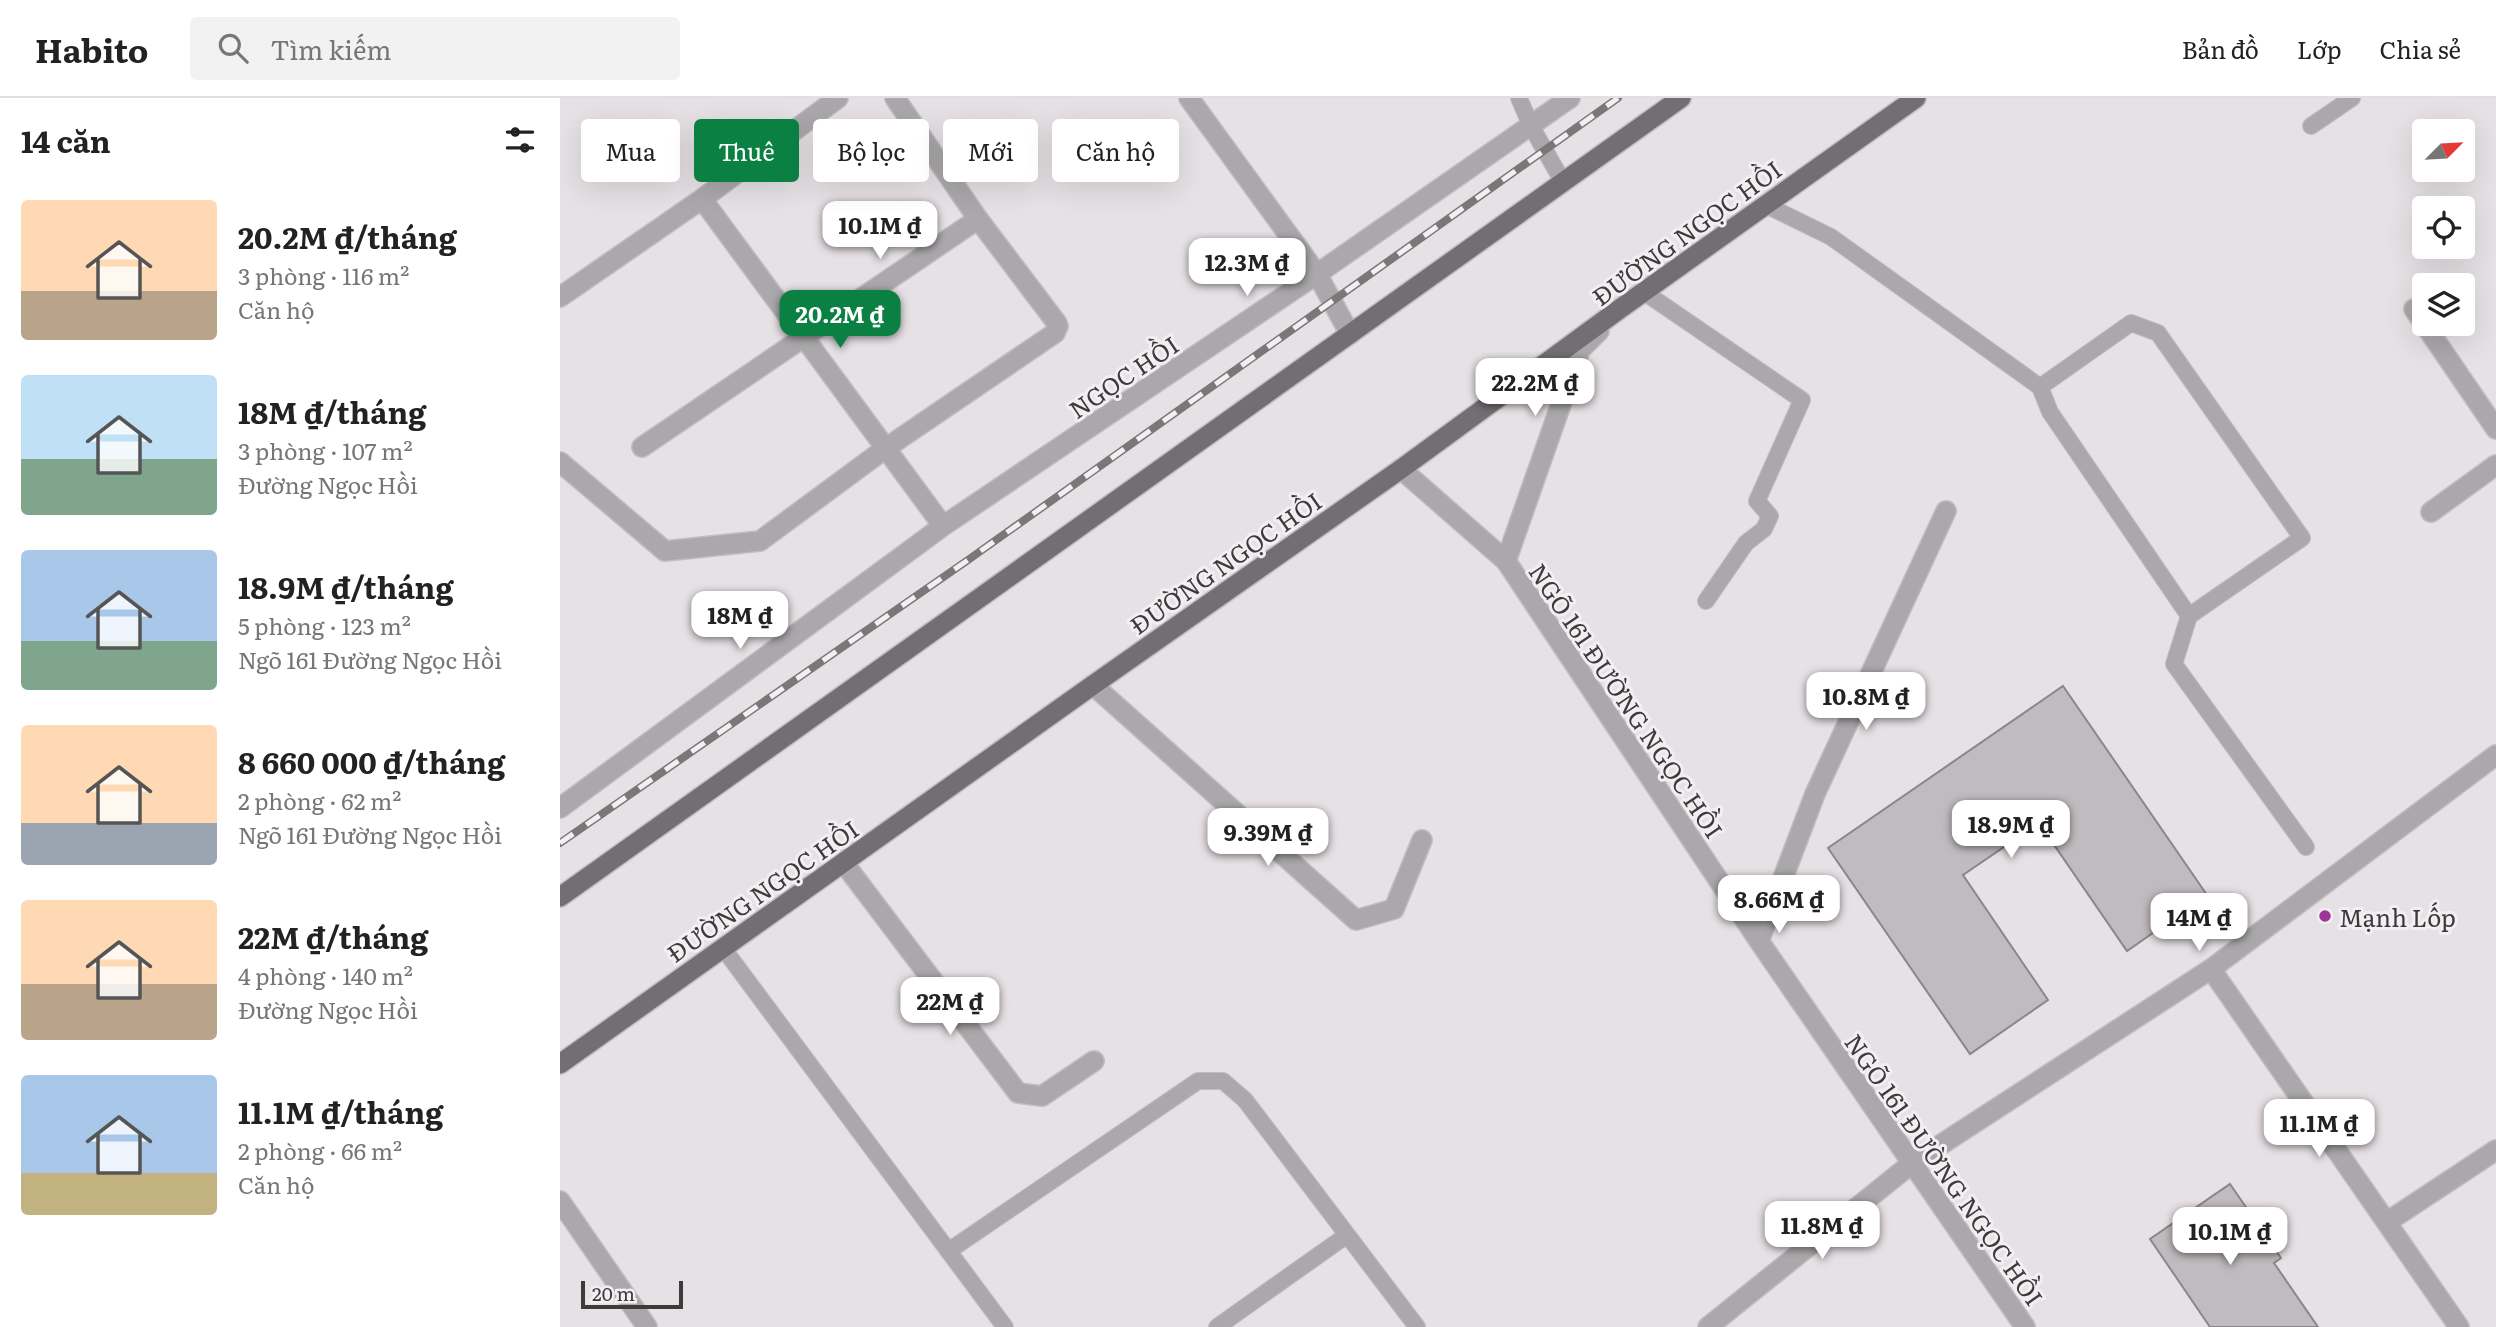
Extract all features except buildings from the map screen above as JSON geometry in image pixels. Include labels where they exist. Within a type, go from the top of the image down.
[{"type":"highway","points":[[560,897],[1681,98]]},
{"type":"highway","name":"ĐƯỜNG NGỌC HỒI","points":[[560,1064],[1401,469],[1916,98]]},
{"type":"street","points":[[560,297],[702,199],[838,98]]},
{"type":"street","points":[[560,462],[665,551],[760,541],[886,448],[1052,335],[1057,329],[1056,322],[978,219],[895,98]]},
{"type":"street","points":[[1189,98],[1317,274],[1350,334]]},
{"type":"street","name":"NGỌC HỒI","points":[[560,808],[943,526],[1317,274],[1570,98]]},
{"type":"street","points":[[702,199],[943,526]]},
{"type":"street","points":[[642,447],[978,219]]},
{"type":"street","points":[[1506,561],[1580,350],[1621,308]]},
{"type":"street","points":[[2432,336],[2496,429]]},
{"type":"street","points":[[2431,512],[2496,465]]},
{"type":"street","name":"NGÕ 161 ĐƯỜNG NGỌC HỒI","points":[[1401,469],[1506,561],[1759,941],[2025,1327]]},
{"type":"street","points":[[1759,941],[1815,794],[1946,511]]},
{"type":"street","points":[[1093,685],[1356,920],[1394,909],[1422,840]]},
{"type":"street","points":[[1708,1327],[1911,1164],[2211,969],[2496,755]]},
{"type":"street","points":[[844,862],[1018,1093],[1042,1096],[1094,1061]]},
{"type":"street","points":[[2211,969],[2459,1327]]},
{"type":"street","points":[[2387,1223],[2496,1150]]},
{"type":"street","points":[[560,1201],[647,1327]]},
{"type":"lane","points":[[1519,98],[1531,126],[1563,182]]},
{"type":"lane","points":[[2311,126],[2352,98]]},
{"type":"lane","points":[[1766,205],[1831,237],[2040,387],[2049,412],[2189,616]]},
{"type":"lane","points":[[1644,292],[1802,400],[1757,501],[1770,516],[1764,529],[1746,543],[1706,601]]},
{"type":"lane","points":[[2040,387],[2131,323],[2158,333],[2302,538],[2189,616],[2174,664],[2306,847]]},
{"type":"lane","points":[[723,948],[1005,1327]]},
{"type":"lane","points":[[950,1250],[1198,1081],[1223,1081],[1245,1100],[1417,1327]]},
{"type":"lane","points":[[1217,1327],[1347,1235]]},
{"type":"railway","points":[[560,843],[968,560],[1618,98]]},
{"type":"place","name":"Mạnh Lốp","points":[[2325,916]]}]
